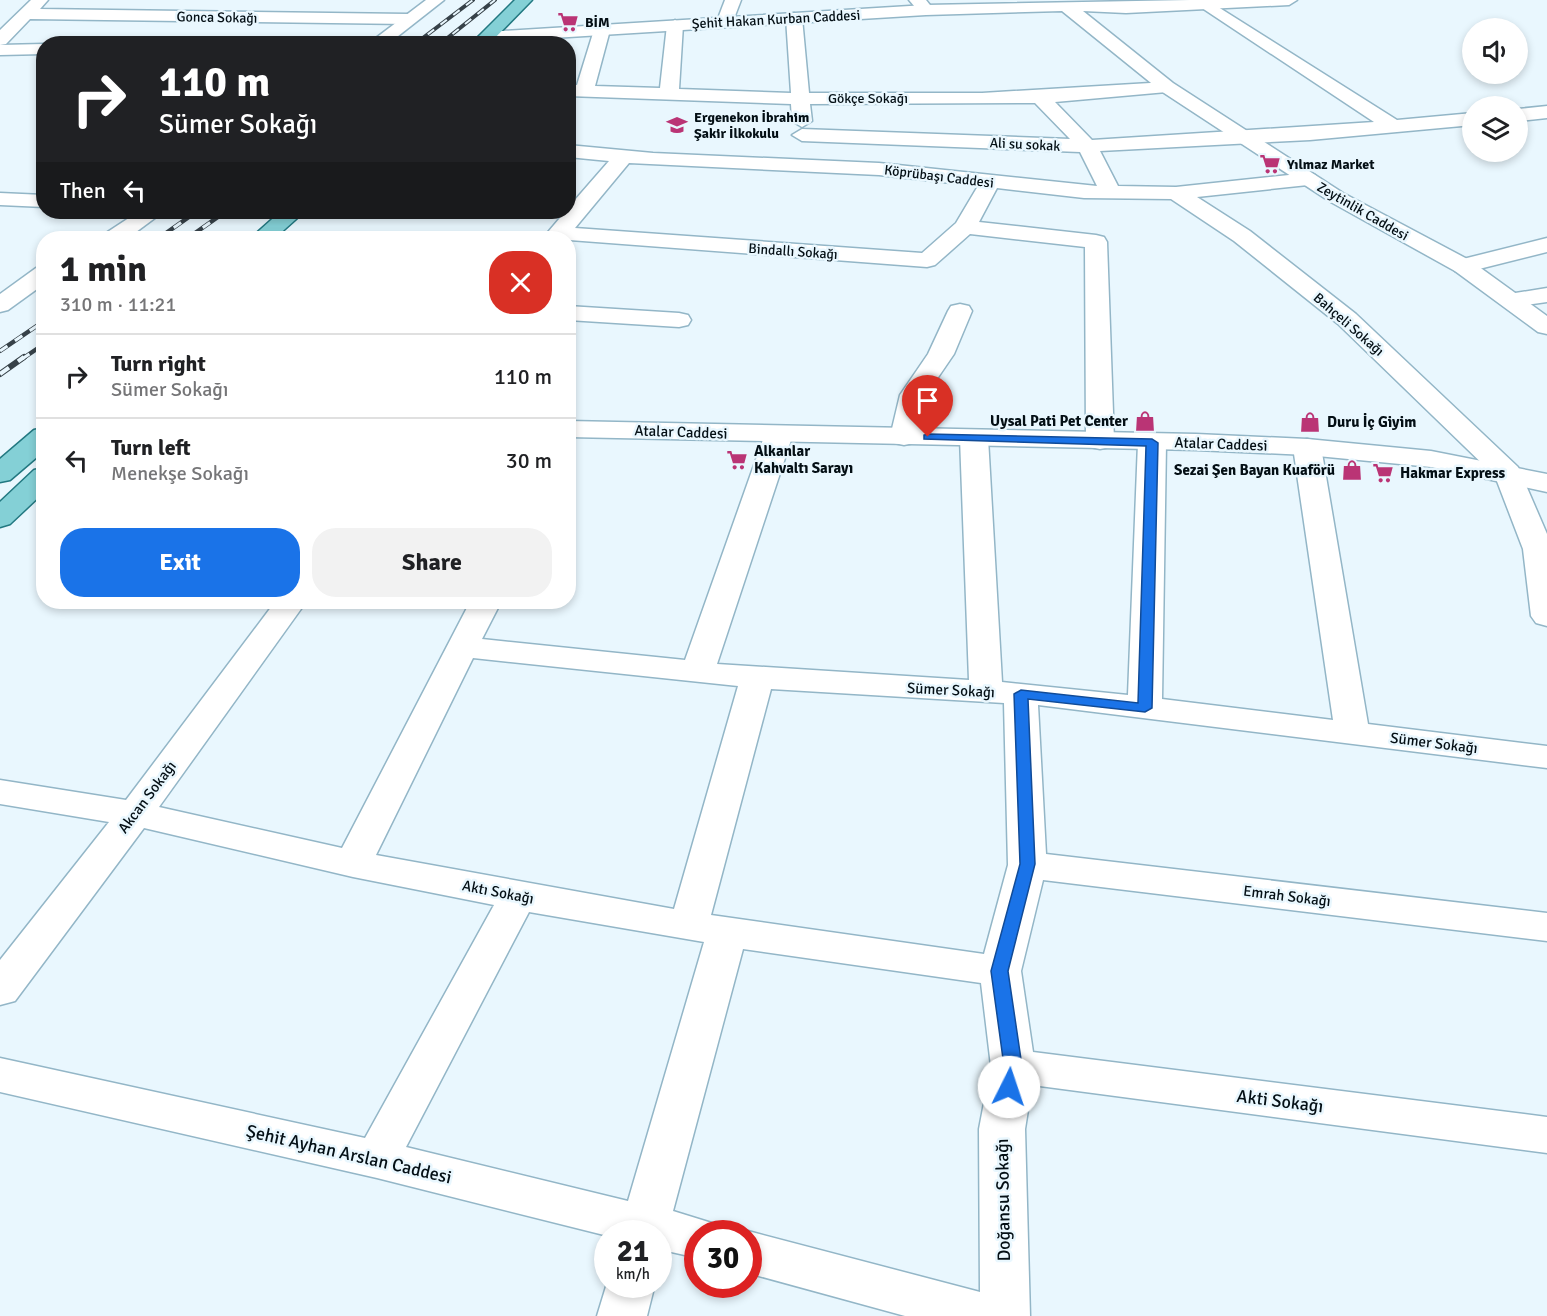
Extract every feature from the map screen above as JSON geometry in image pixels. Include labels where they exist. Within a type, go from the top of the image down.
[{"type":"main road","points":[[497,36],[524,0]]},
{"type":"main road","points":[[499,36],[542,0]]},
{"type":"main road","points":[[274,231],[295,219]]},
{"type":"main road","points":[[0,474],[36,443]]},
{"type":"main road","points":[[0,518],[36,484]]},
{"type":"street","points":[[0,40],[40,0]]},
{"type":"street","points":[[386,36],[436,0]]},
{"type":"street","points":[[724,21],[733,0]]},
{"type":"street","points":[[1083,19],[1127,4],[1204,4],[1289,0]]},
{"type":"street","name":"Şehit Hakan Kurban Caddesi","points":[[537,36],[724,21],[794,18],[922,5],[1127,4]]},
{"type":"street","points":[[1204,4],[1393,126]]},
{"type":"street","name":"Zeytinlik Caddesi","points":[[1066,6],[1167,87],[1336,197],[1463,266],[1547,327]]},
{"type":"street","name":"Gonca Sokağı","points":[[26,14],[408,19]]},
{"type":"street","points":[[794,18],[801,98],[803,164]]},
{"type":"street","points":[[669,95],[675,26]]},
{"type":"street","points":[[576,91],[602,30]]},
{"type":"street","points":[[0,50],[36,50]]},
{"type":"street","name":"Gökçe Sokağı","points":[[576,91],[801,98],[1040,97],[1167,87]]},
{"type":"street","points":[[1040,97],[1087,146],[1111,193]]},
{"type":"street","points":[[1528,114],[1547,112]]},
{"type":"street","name":"Ali su sokak","points":[[802,135],[1087,146],[1248,138],[1462,120]]},
{"type":"street","name":"Köprübaşı Caddesi","points":[[576,152],[879,169],[990,183],[1111,193],[1176,193],[1308,179]]},
{"type":"street","points":[[576,212],[624,156]]},
{"type":"street","name":"Bindallı Sokağı","points":[[576,237],[927,260],[965,227],[990,183]]},
{"type":"street","name":"Bahçeli Sokağı","points":[[1176,193],[1242,236],[1347,319],[1508,473]]},
{"type":"street","points":[[0,199],[36,201]]},
{"type":"street","points":[[101,231],[118,219]]},
{"type":"street","points":[[124,231],[142,219]]},
{"type":"street","points":[[560,231],[570,219]]},
{"type":"street","points":[[965,227],[1096,242],[1100,441]]},
{"type":"street","points":[[1463,266],[1547,245]]},
{"type":"street","points":[[0,305],[36,279]]},
{"type":"street","points":[[0,319],[36,294]]},
{"type":"street","points":[[1511,300],[1547,295]]},
{"type":"street","points":[[904,437],[913,395],[942,354],[960,311]]},
{"type":"street","points":[[576,314],[679,320]]},
{"type":"street","name":"Atalar Caddesi","points":[[576,433],[974,438],[1307,447],[1431,459],[1508,473],[1547,483]]},
{"type":"street","points":[[697,673],[779,435]]},
{"type":"street","name":"Doğansu Sokağı","points":[[974,438],[1003,693],[1028,864],[1000,971],[1013,1066],[1002,1130],[1005,1316]]},
{"type":"street","points":[[1145,708],[1152,443]]},
{"type":"street","points":[[1307,447],[1352,733]]},
{"type":"street","points":[[1508,473],[1538,549],[1547,616]]},
{"type":"street","name":"Akcan Sokağı","points":[[0,990],[135,814],[286,609]]},
{"type":"street","points":[[353,864],[481,609]]},
{"type":"street","name":"Sümer Sokağı","points":[[461,648],[757,678],[1003,693],[1547,757]]},
{"type":"street","points":[[646,1220],[708,928],[757,678]]},
{"type":"street","name":"Aktı Sokağı","points":[[0,792],[135,814],[353,864],[518,896],[708,928],[1000,971]]},
{"type":"street","name":"Emrah Sokağı","points":[[1028,864],[1547,927]]},
{"type":"street","points":[[377,1159],[518,896]]},
{"type":"street","name":"Akti Sokağı","points":[[1013,1066],[1547,1136]]},
{"type":"street","name":"Şehit Ayhan Arslan Caddesi","points":[[0,1075],[377,1159],[613,1220]]},
{"type":"street","points":[[762,1256],[985,1316]]},
{"type":"street","points":[[622,1316],[626,1298]]},
{"type":"railway","points":[[426,36],[473,0]]},
{"type":"railway","points":[[450,36],[495,0]]},
{"type":"railway","points":[[169,231],[186,219]]},
{"type":"railway","points":[[198,231],[215,219]]},
{"type":"railway","points":[[0,351],[36,326]]},
{"type":"railway","points":[[22,359],[36,349]]},
{"type":"railway","points":[[0,374],[24,357]]},
{"type":"place","name":"BİM","points":[[568,22]]},
{"type":"place","name":"Ergenekon İbrahim Şakir İlkokulu","points":[[677,125]]},
{"type":"place","name":"Yılmaz Market","points":[[1270,164]]},
{"type":"place","name":"Uysal Pati Pet Center","points":[[1145,421]]},
{"type":"place","name":"Duru İç Giyim","points":[[1310,422]]},
{"type":"place","name":"Alkanlar Kahvaltı Sarayı","points":[[737,460]]},
{"type":"place","name":"Sezai Şen Bayan Kuaförü","points":[[1352,470]]},
{"type":"place","name":"Hakmar Express","points":[[1383,473]]},
{"type":"route","points":[[928,437],[1152,443],[1145,708],[1021,694],[1028,864],[1000,971],[1013,1066],[1009,1087]]}]
